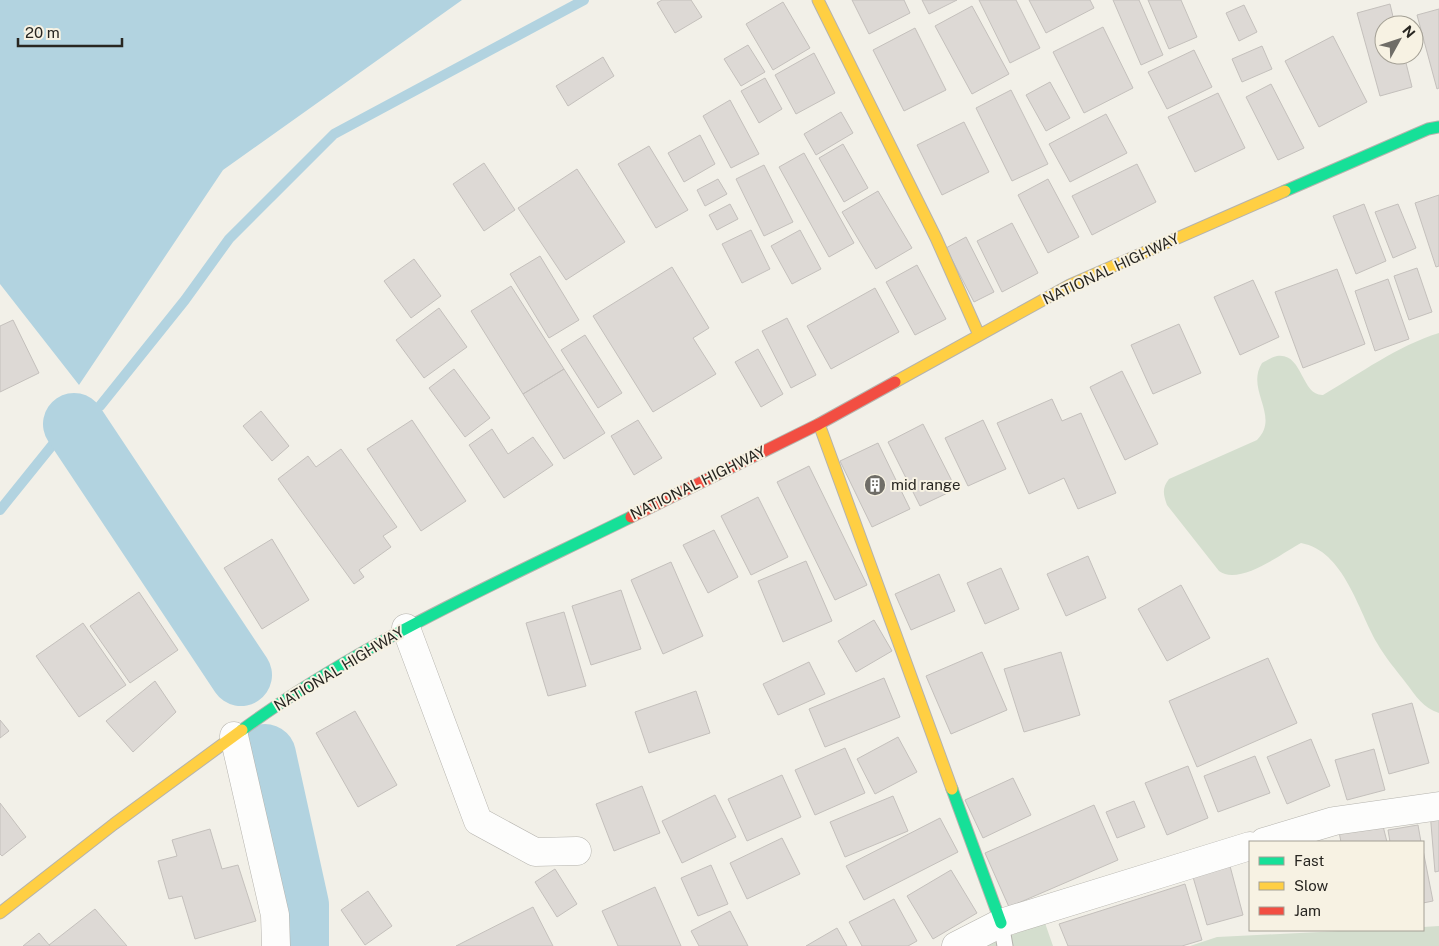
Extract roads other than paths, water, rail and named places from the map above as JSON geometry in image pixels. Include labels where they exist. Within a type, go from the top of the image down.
[{"type":"main road","points":[[818,0],[936,238],[979,335]]},
{"type":"main road","name":"NATIONAL HIGHWAY","points":[[0,914],[114,824],[280,702],[406,628],[819,424],[1070,285],[1428,129],[1439,127]]},
{"type":"main road","points":[[819,424],[1003,935]]},
{"type":"street","points":[[406,628],[478,821],[535,852],[577,851]]},
{"type":"street","points":[[234,736],[276,915],[276,946]]},
{"type":"street","points":[[1267,841],[1334,821],[1439,806]]},
{"type":"street","points":[[956,946],[1003,935],[1249,846]]},
{"type":"water","points":[[0,0],[462,0],[223,170],[79,385],[0,284]]},
{"type":"waterway","points":[[0,510],[54,443],[74,424],[100,406],[185,300],[229,239],[334,134],[584,0]]},
{"type":"waterway","points":[[74,424],[241,675]]},
{"type":"waterway","points":[[265,755],[298,905],[298,946]]},
{"type":"place","name":"mid range","points":[[875,485]]}]
